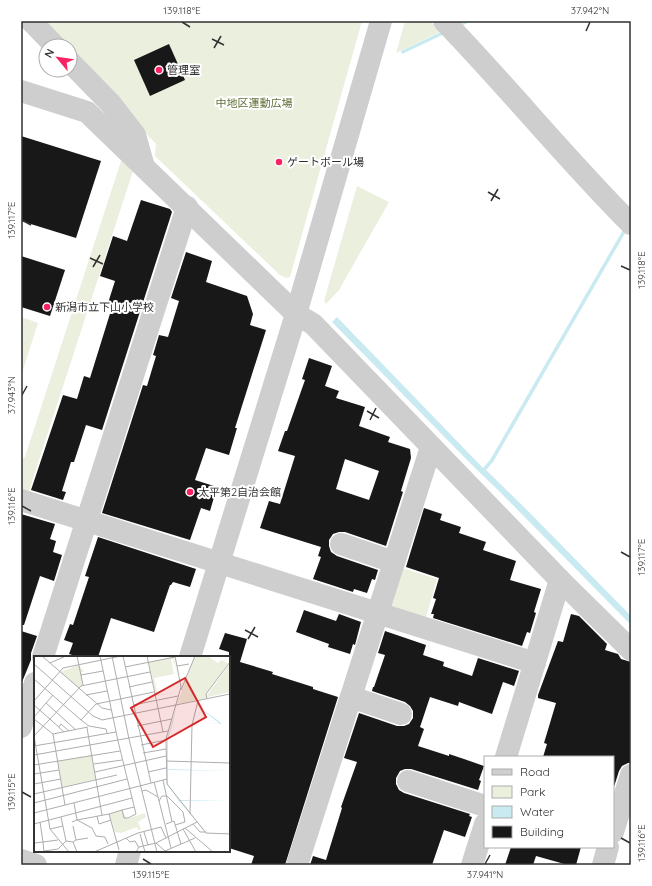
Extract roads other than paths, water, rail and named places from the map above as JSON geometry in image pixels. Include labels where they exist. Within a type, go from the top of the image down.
[{"type":"street","points":[[31,21],[47,38]]},
{"type":"street","points":[[190,656],[296,314],[381,21]]},
{"type":"street","points":[[444,21],[477,55],[600,193],[631,224]]},
{"type":"street","points":[[78,70],[111,104],[135,135],[144,167]]},
{"type":"street","points":[[21,90],[87,112],[296,314],[313,324],[560,580],[631,650]]},
{"type":"street","points":[[43,656],[187,208]]},
{"type":"street","points":[[297,865],[431,447]]},
{"type":"street","points":[[21,500],[535,663]]},
{"type":"street","points":[[341,544],[394,562]]},
{"type":"street","points":[[506,756],[560,580]]},
{"type":"street","points":[[21,727],[34,686]]},
{"type":"street","points":[[350,697],[401,714]]},
{"type":"street","points":[[614,829],[631,775]]},
{"type":"street","points":[[408,781],[484,806]]},
{"type":"street","points":[[472,865],[484,827]]},
{"type":"street","points":[[603,865],[608,848]]},
{"type":"street","points":[[126,865],[130,852]]},
{"type":"street","points":[[21,860],[36,865]]},
{"type":"water","points":[[464,21],[472,21],[402,54],[401,51]]},
{"type":"water","points":[[631,216],[631,223],[493,462],[486,470],[631,616],[631,625],[332,322],[337,317],[483,468],[490,460]]},
{"type":"place","name":"管理室","points":[[159,70]]},
{"type":"place","name":"ゲートボール場","points":[[279,162]]},
{"type":"place","name":"新潟市立下山小学校","points":[[47,307]]},
{"type":"place","name":"太平第2自治会館","points":[[190,492]]},
{"type":"park label","name":"中地区運動広場","points":[[254,103]]}]
